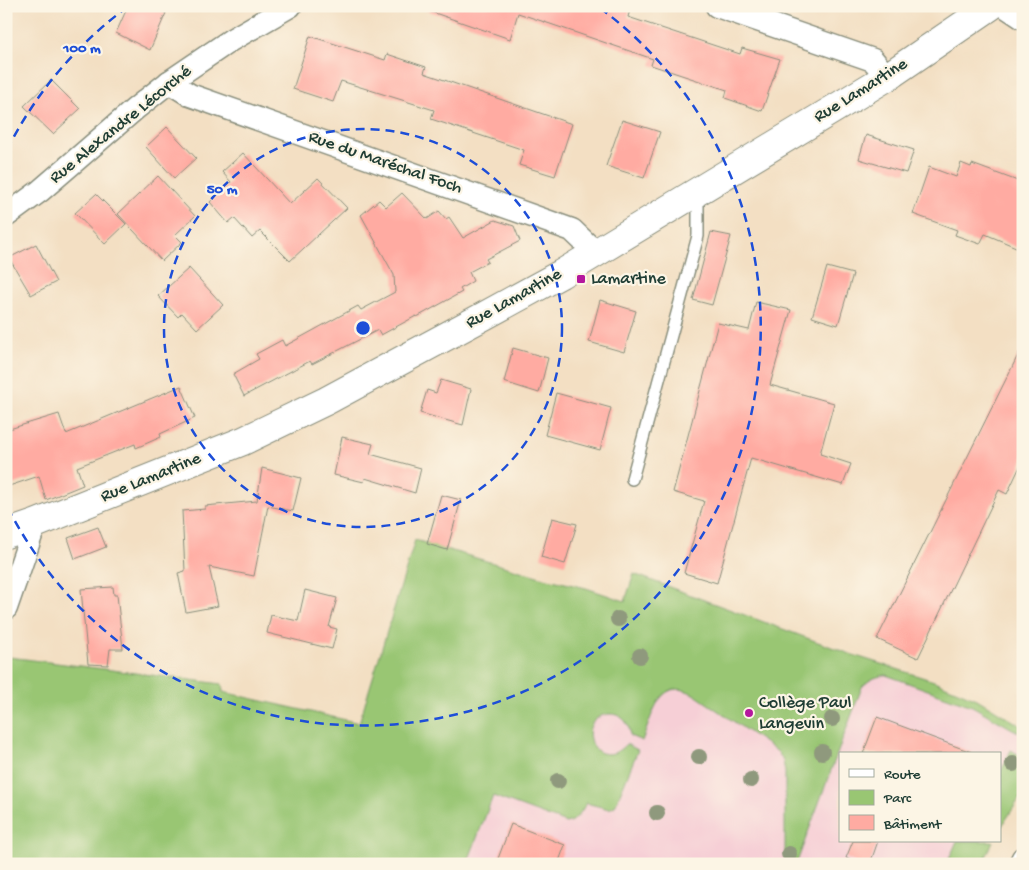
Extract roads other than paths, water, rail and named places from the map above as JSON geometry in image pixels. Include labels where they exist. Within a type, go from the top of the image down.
[{"type":"street","name":"Rue Alexandre Lécorché","points":[[6,216],[170,82],[231,40],[290,6]]},
{"type":"street","points":[[717,6],[873,60],[887,76]]},
{"type":"street","name":"Rue Lamartine","points":[[6,534],[243,441],[326,401],[561,274],[887,76],[990,6]]},
{"type":"street","points":[[1005,6],[1023,18]]},
{"type":"street","name":"Rue du Maréchal Foch","points":[[170,82],[190,95],[572,230],[595,252]]},
{"type":"street","points":[[6,608],[35,524]]},
{"type":"street","points":[[1020,864],[1023,858]]},
{"type":"lane","points":[[632,479],[698,236],[698,192]]},
{"type":"place","name":"Lamartine","points":[[581,279]]},
{"type":"place","name":"Collège Paul Langevin","points":[[749,713]]}]
